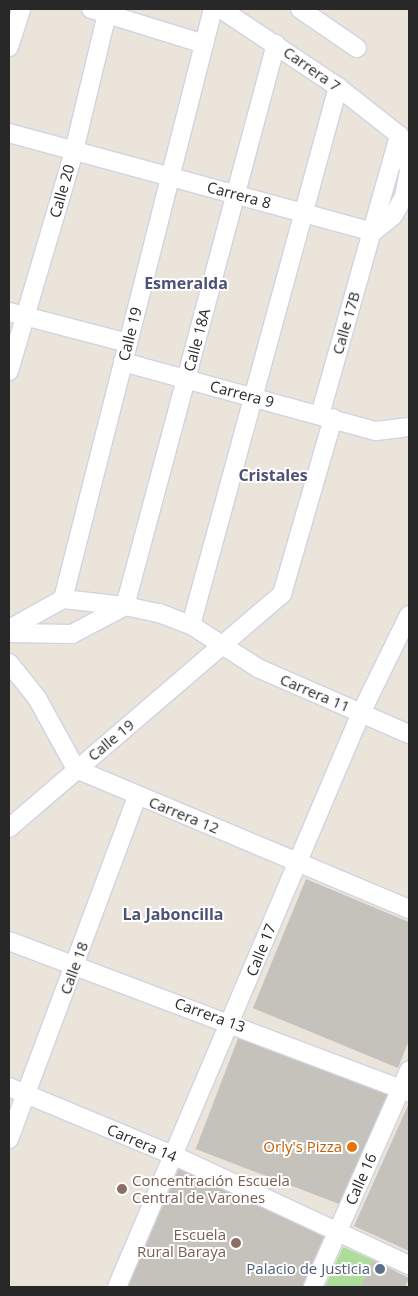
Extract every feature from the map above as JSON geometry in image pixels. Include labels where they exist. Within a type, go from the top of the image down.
[{"type":"street","points":[[9,47],[21,9]]},
{"type":"street","name":"Calle 19","points":[[63,599],[212,9]]},
{"type":"street","name":"Carrera 7","points":[[221,9],[338,87],[399,136],[373,232]]},
{"type":"street","points":[[102,10],[204,44]]},
{"type":"street","name":"Calle 20","points":[[9,371],[17,314],[74,151],[102,10]]},
{"type":"street","points":[[306,11],[356,48]]},
{"type":"street","name":"Calle 18A","points":[[125,606],[276,44]]},
{"type":"street","points":[[191,625],[338,87]]},
{"type":"street","name":"Carrera 8","points":[[9,133],[373,232]]},
{"type":"street","name":"Calle 17B","points":[[282,594],[373,232]]},
{"type":"street","points":[[17,314],[128,343]]},
{"type":"street","name":"Carrera 9","points":[[123,362],[376,431],[409,428]]},
{"type":"street","name":"Calle 19","points":[[9,828],[76,769],[224,646],[282,594]]},
{"type":"street","points":[[9,629],[63,599],[125,606]]},
{"type":"street","points":[[9,633],[72,634],[125,606]]},
{"type":"street","name":"Carrera 11","points":[[125,606],[191,625],[258,668],[409,734]]},
{"type":"street","name":"Calle 17","points":[[117,1287],[232,1023],[297,860],[361,713],[409,615]]},
{"type":"street","points":[[9,663],[37,698],[76,769]]},
{"type":"street","name":"Carrera 12","points":[[76,769],[138,797],[297,860],[409,909]]},
{"type":"street","name":"Calle 18","points":[[9,1139],[28,1095],[138,797]]},
{"type":"street","name":"Carrera 13","points":[[9,942],[232,1023],[405,1090]]},
{"type":"street","name":"Calle 16","points":[[314,1287],[405,1090],[409,1070]]},
{"type":"street","name":"Carrera 14","points":[[9,1087],[175,1156],[409,1265]]},
{"type":"green space","points":[[343,1247],[373,1260],[360,1287],[325,1287]]},
{"type":"building","points":[[306,879],[409,922],[409,1040],[398,1068],[253,1008]]},
{"type":"building","points":[[239,1036],[390,1094],[347,1207],[196,1149]]},
{"type":"building","points":[[409,1103],[409,1251],[354,1226]]},
{"type":"building","points":[[179,1168],[325,1234],[302,1287],[128,1287]]},
{"type":"building","name":"Palacio de Justicia","points":[[373,1260],[409,1278],[405,1287],[360,1287]]},
{"type":"place","name":"Orly's Pizza","points":[[352,1147]]},
{"type":"place","name":"Concentración Escuela Central de Varones","points":[[122,1189]]},
{"type":"place","name":"Escuela Rural Baraya","points":[[236,1243]]},
{"type":"place","name":"Palacio de Justicia","points":[[380,1269]]},
{"type":"district","name":"Esmeralda","points":[[186,283]]},
{"type":"district","name":"Cristales","points":[[273,475]]},
{"type":"district","name":"La Jaboncilla","points":[[173,914]]}]
